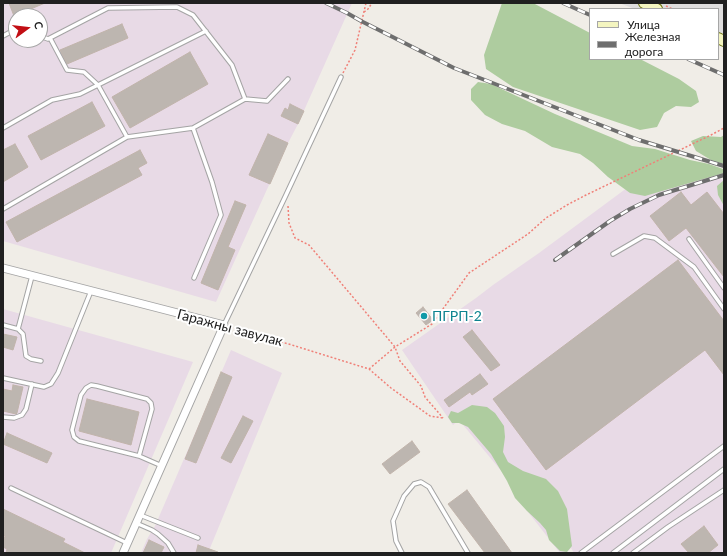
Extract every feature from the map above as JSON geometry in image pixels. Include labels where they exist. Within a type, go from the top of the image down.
[{"type":"main road","points":[[644,3],[654,8]]},
{"type":"street","name":"Гаражны завулак","points":[[3,268],[224,325]]},
{"type":"street","points":[[123,553],[224,325]]},
{"type":"lane","points":[[127,137],[98,85],[84,72],[66,70],[50,38],[108,8],[177,6],[193,15],[232,65],[245,99]]},
{"type":"lane","points":[[3,128],[52,100],[80,94],[206,31]]},
{"type":"lane","points":[[224,325],[341,77]]},
{"type":"lane","points":[[3,209],[127,137],[193,128],[245,99],[267,101],[288,80]]},
{"type":"lane","points":[[193,128],[212,182],[221,215],[194,278]]},
{"type":"lane","points":[[613,254],[644,236],[655,238],[694,267],[724,309]]},
{"type":"lane","points":[[689,239],[724,288]]},
{"type":"lane","points":[[18,329],[32,276]]},
{"type":"lane","points":[[3,378],[44,387],[51,384],[58,373],[92,291]]},
{"type":"lane","points":[[3,325],[18,329],[23,334],[26,356],[31,359],[41,361]]},
{"type":"lane","points":[[3,417],[14,418],[22,415],[26,409],[32,384]]},
{"type":"lane","points":[[140,456],[152,410],[151,403],[147,399],[97,386],[91,385],[86,388],[80,394],[72,430],[74,437],[79,441],[140,456],[162,466]]},
{"type":"lane","points":[[581,553],[724,446]]},
{"type":"lane","points":[[613,553],[724,469]]},
{"type":"lane","points":[[402,553],[396,541],[393,522],[404,496],[414,484],[421,482],[429,486],[468,553]]},
{"type":"lane","points":[[11,488],[127,543]]},
{"type":"lane","points":[[633,553],[668,527],[724,490]]},
{"type":"lane","points":[[140,515],[198,538]]},
{"type":"lane","points":[[136,523],[158,534],[168,543],[174,553]]},
{"type":"path","points":[[341,77],[354,50],[366,3]]},
{"type":"path","points":[[363,12],[368,9],[372,3]]},
{"type":"path","points":[[369,369],[395,347],[432,324],[469,273],[528,234],[546,218],[580,198],[724,128]]},
{"type":"path","points":[[286,195],[290,223],[295,238],[309,245],[395,347]]},
{"type":"path","name":"Гаражны завулак","points":[[224,325],[321,353],[369,369],[391,388],[430,416],[443,418],[425,397],[420,386],[400,361],[395,347]]},
{"type":"shaded area","points":[[3,3],[352,3],[216,302],[3,241]]},
{"type":"shaded area","points":[[619,3],[724,3],[724,43],[719,41],[719,8],[632,8]]},
{"type":"shaded area","points":[[662,162],[724,180],[724,553],[574,553],[571,548],[566,553],[560,553],[514,494],[517,490],[459,420],[453,425],[402,350],[539,253]]},
{"type":"shaded area","points":[[3,309],[193,362],[111,553],[3,553]]},
{"type":"shaded area","points":[[231,350],[282,373],[208,553],[141,553],[155,526]]},
{"type":"green space","points":[[502,3],[533,3],[589,32],[589,60],[642,60],[679,79],[696,91],[699,102],[691,107],[676,106],[664,113],[657,127],[640,130],[513,87],[486,69],[484,55]]},
{"type":"green space","points":[[478,82],[491,84],[555,114],[632,146],[655,149],[690,160],[709,164],[723,169],[724,173],[645,196],[630,193],[580,154],[552,147],[525,131],[502,124],[485,115],[471,100],[471,89]]},
{"type":"green space","points":[[724,135],[724,164],[711,160],[696,151],[691,141],[703,136],[721,137]]},
{"type":"green space","points":[[724,180],[724,206],[718,195],[717,186]]},
{"type":"green space","points":[[472,405],[487,407],[495,413],[504,426],[505,437],[503,452],[508,462],[523,471],[546,479],[558,491],[567,509],[572,546],[567,552],[560,551],[549,540],[546,530],[515,498],[491,454],[468,427],[459,423],[452,423],[448,417],[451,411],[458,413]]},
{"type":"building","points":[[9,3],[45,3],[33,8],[11,8]]},
{"type":"building","points":[[122,24],[128,38],[67,64],[60,50]]},
{"type":"building","points":[[190,52],[208,84],[130,128],[112,97]]},
{"type":"building","points":[[92,102],[105,126],[41,160],[28,136]]},
{"type":"building","points":[[290,104],[304,111],[298,124],[281,116],[285,108],[288,110]]},
{"type":"building","points":[[268,134],[288,143],[270,184],[249,175]]},
{"type":"building","points":[[15,144],[28,167],[3,182],[3,150]]},
{"type":"building","points":[[140,150],[147,163],[138,168],[142,175],[17,242],[6,222]]},
{"type":"building","points":[[681,192],[691,205],[707,192],[724,214],[724,277],[686,228],[669,241],[650,216]]},
{"type":"building","points":[[235,201],[246,205],[228,247],[235,250],[218,290],[201,283]]},
{"type":"building","points":[[678,260],[724,321],[724,375],[705,350],[546,470],[493,399]]},
{"type":"building","name":"ПГРП-2","points":[[423,307],[433,320],[426,325],[416,313]]},
{"type":"building","points":[[472,330],[500,365],[491,371],[463,337]]},
{"type":"building","points":[[3,334],[17,337],[13,350],[3,347]]},
{"type":"building","points":[[221,372],[232,377],[196,463],[185,459]]},
{"type":"building","points":[[480,374],[488,384],[472,395],[470,392],[449,407],[444,400]]},
{"type":"building","points":[[13,385],[23,387],[16,414],[3,411],[3,389],[12,391]]},
{"type":"building","points":[[87,399],[139,412],[131,445],[79,431]]},
{"type":"building","points":[[243,416],[253,421],[231,463],[221,458]]},
{"type":"building","points":[[7,433],[52,453],[47,463],[3,444]]},
{"type":"building","points":[[412,441],[420,452],[390,474],[382,464]]},
{"type":"building","points":[[467,490],[512,553],[485,553],[448,504]]},
{"type":"building","points":[[3,509],[65,539],[63,542],[85,553],[6,553],[7,549],[3,547],[5,536],[3,534]]},
{"type":"building","points":[[704,526],[718,545],[708,553],[689,553],[681,544]]},
{"type":"building","points":[[149,540],[164,547],[161,553],[143,553]]},
{"type":"building","points":[[198,545],[218,552],[218,553],[196,553]]},
{"type":"railway","points":[[326,3],[454,68],[639,140],[724,166]]},
{"type":"railway","points":[[563,3],[589,15]]},
{"type":"railway","points":[[690,60],[724,75]]},
{"type":"railway","points":[[555,260],[610,221],[630,209],[659,195],[724,175]]},
{"type":"place","name":"ПГРП-2","points":[[424,316]]}]
